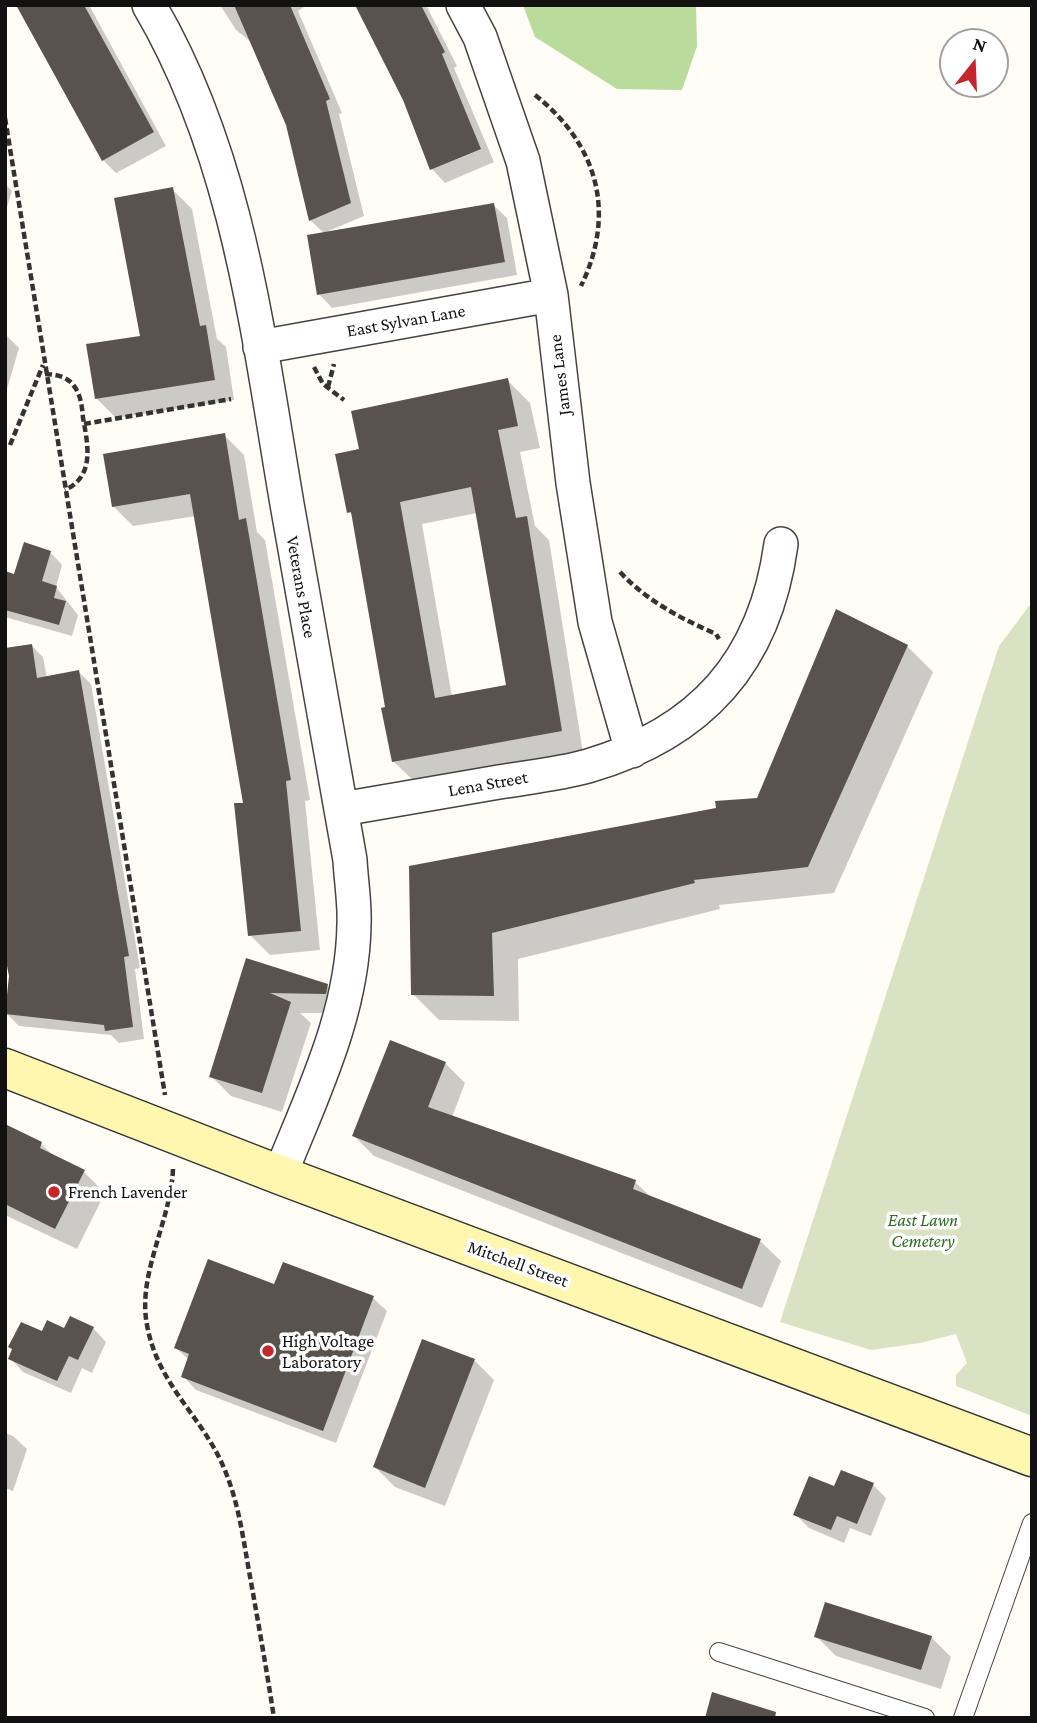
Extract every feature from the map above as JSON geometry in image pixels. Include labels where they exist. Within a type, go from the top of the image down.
[{"type":"street","name":"Veterans Place","points":[[149,5],[202,117],[229,193],[260,347],[342,809],[355,923],[351,966],[336,1032],[280,1175]]},
{"type":"street","name":"James Lane","points":[[463,5],[480,37],[565,292],[573,483],[595,622],[632,751]]},
{"type":"street","name":"East Sylvan Lane","points":[[260,347],[565,292]]},
{"type":"street","name":"Lena Street","points":[[342,809],[585,767],[632,751],[667,735],[701,710],[727,680],[750,645],[766,609],[781,544]]},
{"type":"street","name":"Mitchell Street","points":[[5,1068],[280,1175],[1032,1457]]},
{"type":"lane","points":[[963,1718],[1032,1523]]},
{"type":"lane","points":[[719,1652],[925,1718]]},
{"type":"path","points":[[526,88],[555,112],[578,137],[593,169],[598,218],[587,268],[565,292]]},
{"type":"path","points":[[5,118],[165,1097]]},
{"type":"path","points":[[328,387],[335,368],[333,359]]},
{"type":"path","points":[[313,363],[314,373],[344,400]]},
{"type":"path","points":[[10,445],[44,364]]},
{"type":"path","points":[[45,374],[62,377],[75,387],[89,446],[85,470],[74,486],[65,490]]},
{"type":"path","points":[[85,424],[231,399]]},
{"type":"path","points":[[617,568],[635,588],[674,615],[716,634],[720,646]]},
{"type":"path","points":[[173,1167],[172,1195],[146,1290],[146,1323],[156,1363],[174,1394],[216,1450],[238,1507],[275,1718]]},
{"type":"green space","points":[[523,5],[696,5],[697,46],[682,90],[617,89],[535,37]]},
{"type":"green space","name":"East Lawn Cemetery","points":[[1032,602],[1032,1416],[956,1386],[956,1375],[967,1363],[956,1334],[920,1343],[871,1350],[780,1322],[999,646]]},
{"type":"building","points":[[16,5],[84,5],[154,132],[102,161]]},
{"type":"building","points":[[234,5],[290,5],[330,99],[326,101],[351,203],[309,221],[286,125]]},
{"type":"building","points":[[355,5],[421,5],[445,52],[442,54],[481,149],[430,170],[403,100]]},
{"type":"building","points":[[173,187],[200,326],[206,325],[215,380],[95,399],[86,344],[140,336],[114,198]]},
{"type":"building","points":[[494,203],[505,262],[317,295],[307,235]]},
{"type":"building","points":[[508,378],[518,426],[498,430],[516,518],[527,516],[562,731],[392,762],[381,708],[385,707],[351,512],[347,513],[335,454],[359,449],[351,411]],"holes":[[[471,487],[506,685],[435,698],[400,502]]]},
{"type":"building","points":[[225,433],[239,520],[246,518],[291,780],[286,781],[301,931],[248,936],[234,803],[243,803],[190,494],[112,507],[103,454]]},
{"type":"building","points":[[24,542],[51,551],[42,581],[57,586],[54,598],[66,601],[59,625],[5,610],[5,571],[14,574]]},
{"type":"building","points":[[836,609],[908,645],[808,867],[694,880],[695,883],[492,933],[494,996],[411,995],[409,866],[716,808],[715,801],[757,798]]},
{"type":"building","points":[[32,644],[37,678],[79,670],[129,956],[124,957],[133,1027],[105,1031],[104,1025],[5,1014],[9,976],[5,956],[5,648]]},
{"type":"building","points":[[246,958],[328,984],[326,994],[270,993],[291,1002],[262,1093],[209,1077]]},
{"type":"building","points":[[390,1040],[446,1062],[428,1107],[636,1180],[633,1189],[761,1239],[742,1289],[352,1136]]},
{"type":"building","points":[[5,1124],[42,1142],[40,1148],[85,1170],[55,1229],[5,1204]]},
{"type":"building","name":"High Voltage Laboratory","points":[[208,1259],[274,1284],[283,1262],[374,1296],[323,1431],[181,1377],[189,1354],[174,1348]]},
{"type":"building","points":[[70,1316],[94,1327],[78,1360],[69,1356],[57,1381],[8,1359],[12,1349],[8,1347],[21,1322],[42,1331],[47,1320],[64,1328]]},
{"type":"building","points":[[422,1339],[475,1359],[425,1488],[373,1467]]},
{"type":"building","points":[[841,1470],[874,1483],[857,1524],[837,1516],[831,1530],[793,1515],[809,1476],[834,1486]]},
{"type":"building","points":[[825,1602],[932,1636],[921,1670],[814,1637]]},
{"type":"building","points":[[712,1692],[776,1712],[775,1718],[705,1718]]},
{"type":"place","name":"French Lavender","points":[[54,1192]]},
{"type":"place","name":"High Voltage Laboratory","points":[[268,1351]]}]
